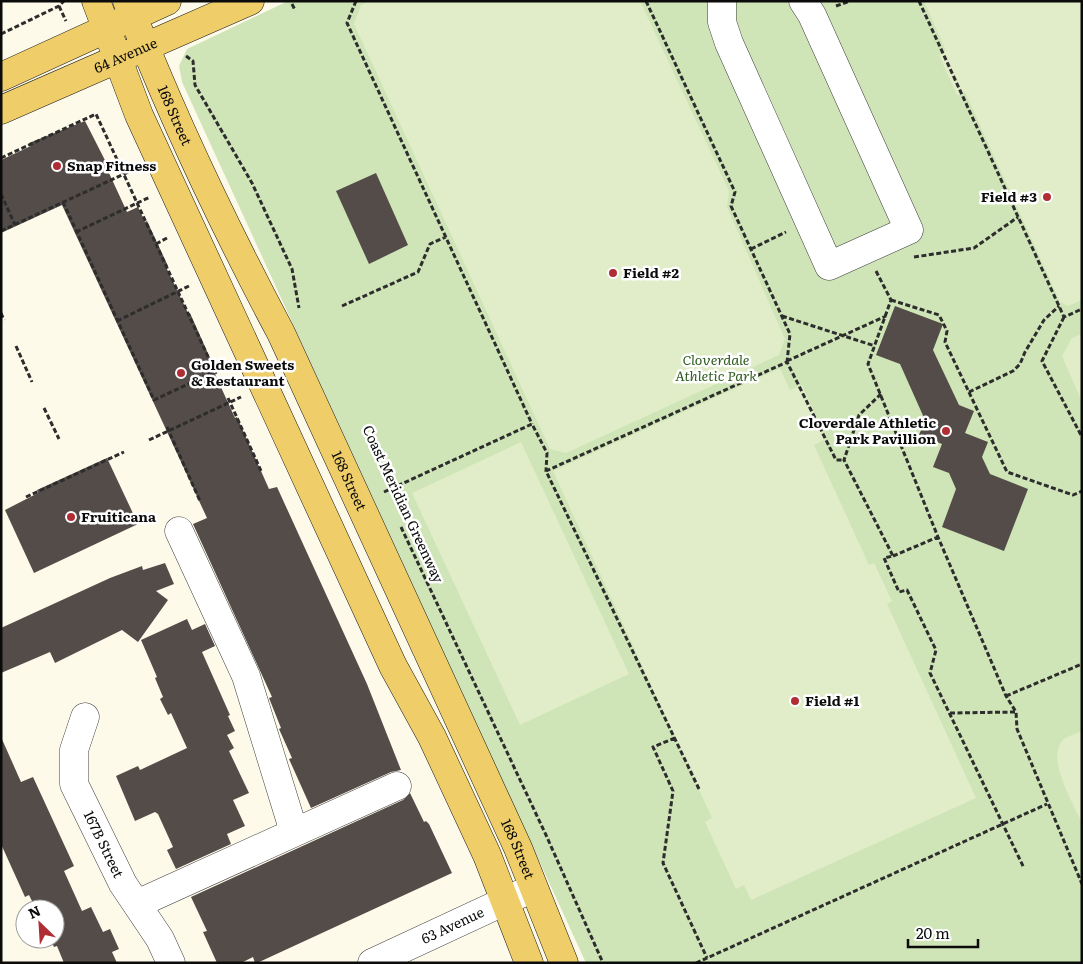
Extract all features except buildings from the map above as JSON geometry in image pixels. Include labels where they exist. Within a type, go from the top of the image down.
[{"type":"main road","points":[[96,1],[139,115],[393,666],[432,736],[479,838],[529,963]]},
{"type":"main road","points":[[1,76],[106,29],[130,9],[167,1]]},
{"type":"main road","name":"64 Avenue","points":[[1,110],[250,1]]},
{"type":"main road","name":"168 Street","points":[[130,9],[145,47],[237,251],[281,333],[518,848],[564,963]]},
{"type":"main road","points":[[259,372],[272,369],[278,374],[342,505],[356,526],[378,547]]},
{"type":"street","points":[[722,1],[722,22],[729,43],[829,266],[871,262],[910,230],[812,15],[803,1]]},
{"type":"street","points":[[179,530],[246,676],[294,832]]},
{"type":"street","name":"167B Street","points":[[85,717],[74,750],[74,784],[123,884],[160,939],[172,963]]},
{"type":"street","points":[[137,904],[397,786]]},
{"type":"street","name":"63 Avenue","points":[[372,963],[533,888]]},
{"type":"path","points":[[1,34],[59,6],[64,1]]},
{"type":"path","points":[[356,1],[347,23],[532,424],[547,452],[546,471],[699,789]]},
{"type":"path","points":[[646,1],[735,192],[731,206],[790,334],[787,362],[836,460],[844,460]]},
{"type":"path","points":[[920,1],[1064,317]]},
{"type":"path","points":[[292,4],[295,10]]},
{"type":"path","points":[[59,6],[67,24]]},
{"type":"path","points":[[188,58],[193,62],[195,85],[252,182],[292,269],[298,307],[302,314]]},
{"type":"path","points":[[1,158],[96,114],[216,373]]},
{"type":"path","points":[[1,231],[138,167]]},
{"type":"path","points":[[1,194],[15,224]]},
{"type":"path","points":[[76,232],[152,197]]},
{"type":"path","points":[[63,202],[155,401],[216,373],[229,365]]},
{"type":"path","points":[[909,260],[916,256],[974,248],[1018,217]]},
{"type":"path","points":[[750,249],[809,221]]},
{"type":"path","points":[[156,244],[170,237]]},
{"type":"path","points":[[342,306],[418,272],[430,244],[446,237]]},
{"type":"path","points":[[871,262],[885,270]]},
{"type":"path","points":[[871,262],[891,300],[939,315],[947,331],[945,342],[1007,472],[1073,495],[1082,491]]},
{"type":"path","points":[[117,320],[192,285]]},
{"type":"path","points":[[891,300],[868,364],[938,537],[1006,696],[1016,712],[1017,730],[1082,884]]},
{"type":"path","points":[[969,392],[1013,371],[1020,364],[1044,320],[1059,306]]},
{"type":"path","points":[[1082,308],[1064,317],[1042,361],[1082,437]]},
{"type":"path","points":[[1,313],[4,320]]},
{"type":"path","points":[[781,316],[875,346]]},
{"type":"path","points":[[546,471],[886,316]]},
{"type":"path","points":[[16,346],[32,382]]},
{"type":"path","points":[[881,394],[859,415],[844,460],[893,556]]},
{"type":"path","points":[[149,440],[168,429],[242,396]]},
{"type":"path","points":[[228,398],[262,473]]},
{"type":"path","points":[[44,408],[59,439]]},
{"type":"path","points":[[384,492],[532,424]]},
{"type":"path","points":[[168,429],[200,501]]},
{"type":"path","points":[[26,497],[124,452]]},
{"type":"path","points":[[72,470],[75,474]]},
{"type":"path","name":"Coast Meridian Greenway","points":[[381,486],[388,500]]},
{"type":"path","name":"Coast Meridian Greenway","points":[[400,526],[546,835],[603,963]]},
{"type":"path","points":[[938,537],[884,558],[899,592],[907,590],[936,650],[930,673],[1024,868]]},
{"type":"path","points":[[1006,696],[1082,664]]},
{"type":"path","points":[[950,713],[1016,712]]},
{"type":"path","points":[[675,738],[653,747],[672,791],[663,863],[707,958]]},
{"type":"path","points":[[696,963],[1047,804]]},
{"type":"green space","name":"Cloverdale Athletic Park","points":[[288,1],[1082,1],[1082,963],[586,963],[182,82],[179,66],[187,49]]},
{"type":"green space","name":"Field #2","points":[[370,1],[640,1],[729,191],[727,207],[785,339],[779,355],[566,453],[550,449],[354,24],[361,5]]},
{"type":"green space","name":"Field #3","points":[[924,1],[1082,1],[1082,300],[1068,306],[1060,302],[965,92],[957,95],[939,55],[946,51]]},
{"type":"green space","points":[[1082,334],[1082,402],[1062,356],[1072,338]]},
{"type":"green space","name":"Field #1","points":[[780,368],[790,390],[802,385],[826,439],[814,445],[869,565],[874,563],[892,601],[887,604],[976,798],[751,900],[744,885],[736,889],[705,822],[712,818],[553,471]]},
{"type":"green space","points":[[521,442],[629,674],[520,725],[412,493]]},
{"type":"green space","points":[[1082,731],[1082,823],[1063,780],[1057,756],[1059,746],[1064,739]]},
{"type":"place","name":"Snap Fitness","points":[[57,166]]},
{"type":"place","name":"Field #3","points":[[1047,197]]},
{"type":"place","name":"Field #2","points":[[613,273]]},
{"type":"place","name":"Golden Sweets & Restaurant","points":[[181,373]]},
{"type":"place","name":"Cloverdale Athletic Park Pavillion","points":[[946,431]]},
{"type":"place","name":"Fruiticana","points":[[71,517]]},
{"type":"place","name":"Field #1","points":[[795,701]]}]
